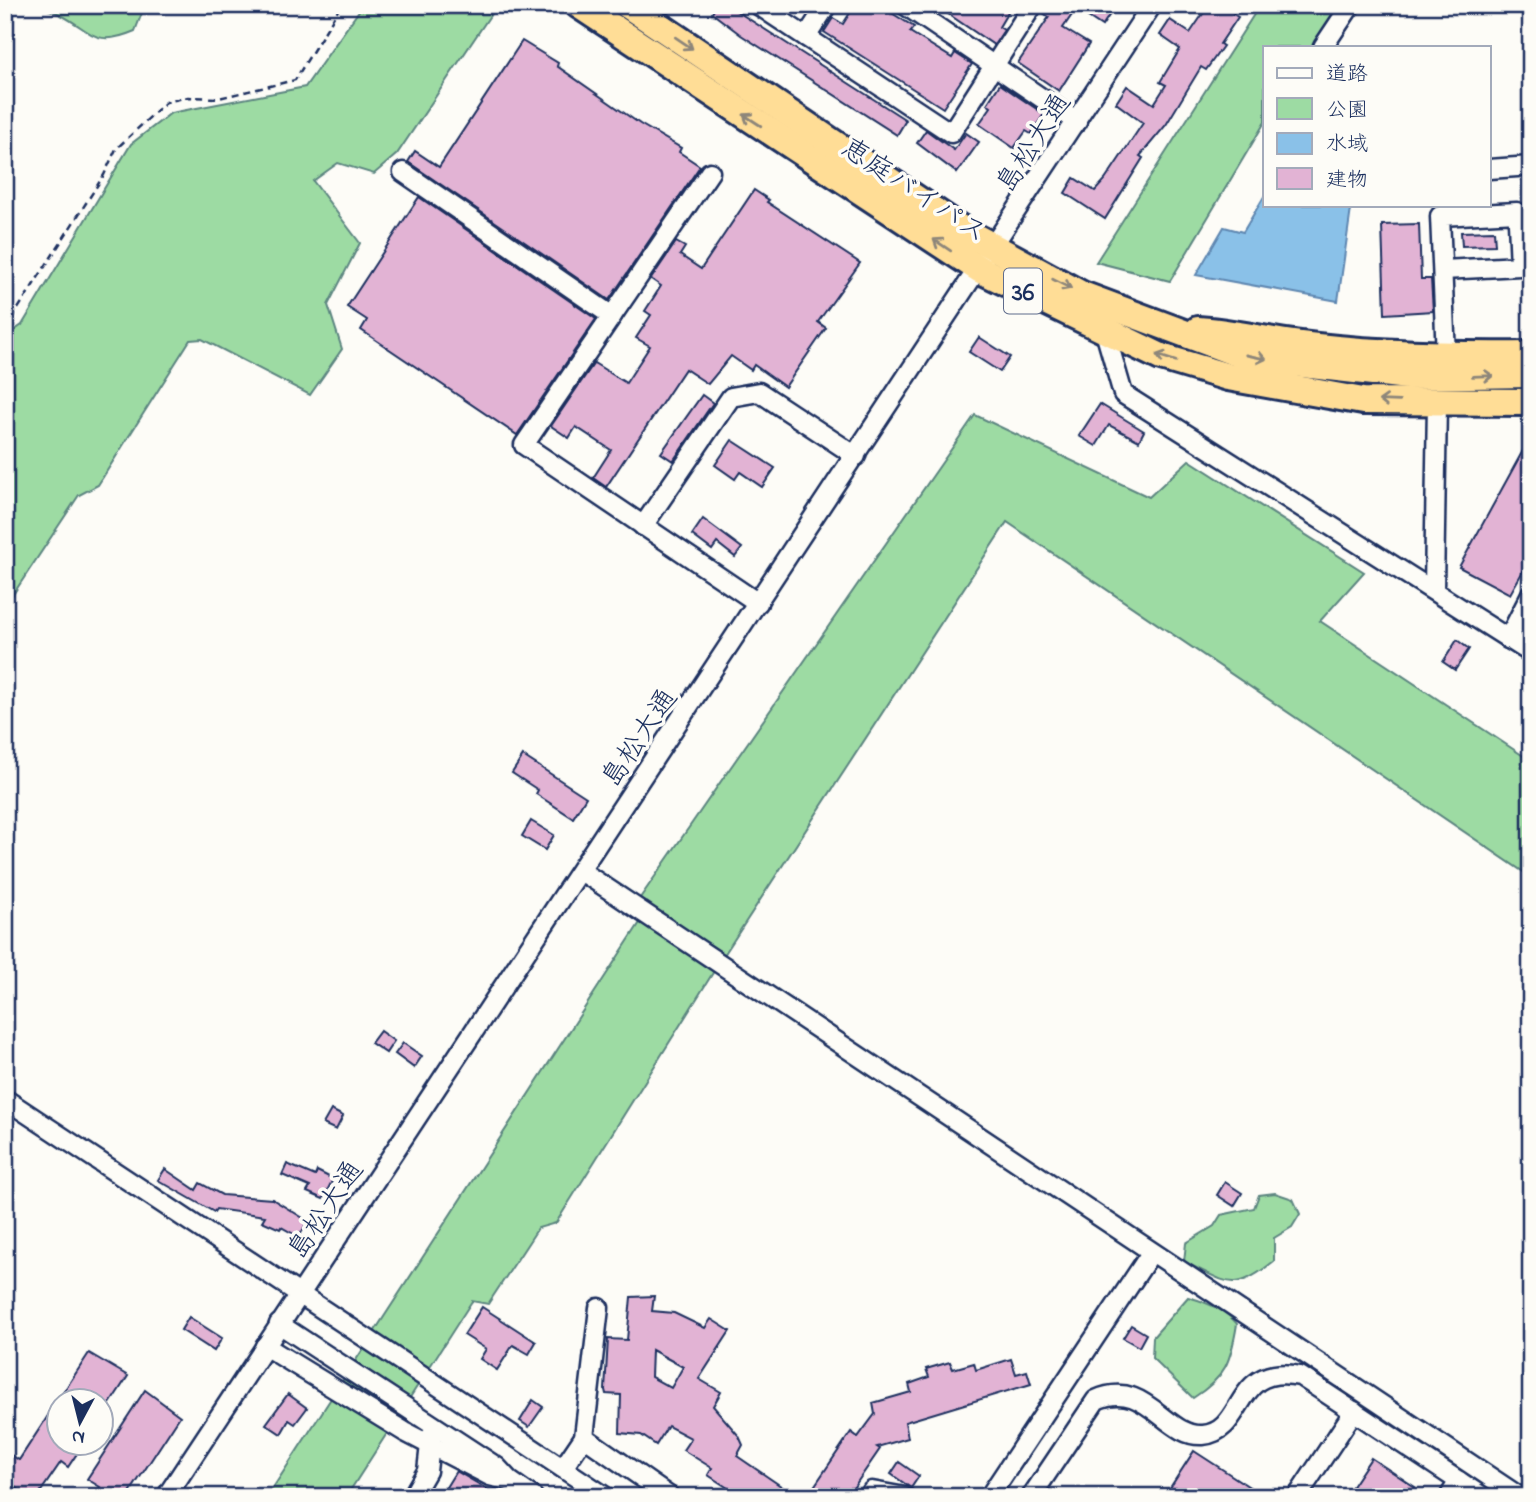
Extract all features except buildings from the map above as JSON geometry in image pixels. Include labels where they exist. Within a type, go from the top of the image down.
[{"type":"highway","name":"恵庭バイパス","points":[[579,5],[1105,332],[1161,357],[1228,377],[1363,401],[1531,402]]},
{"type":"highway","name":"恵庭バイパス","points":[[628,5],[986,259],[1237,353],[1313,367],[1408,376],[1531,374]]},
{"type":"highway","points":[[1169,327],[1239,333],[1299,345],[1447,356],[1531,355]]},
{"type":"street","points":[[758,5],[951,133],[1033,5]]},
{"type":"street","points":[[806,37],[827,5]]},
{"type":"street","points":[[905,5],[1077,121]]},
{"type":"street","name":"島松大通","points":[[166,1497],[1152,5]]},
{"type":"street","points":[[1324,46],[1351,5]]},
{"type":"street","points":[[1490,169],[1531,166]]},
{"type":"street","points":[[403,172],[612,316]]},
{"type":"street","points":[[710,172],[524,446],[758,603]]},
{"type":"street","points":[[1443,270],[1520,266],[1524,222],[1517,212],[1440,216],[1447,356]]},
{"type":"street","points":[[1105,332],[1123,394],[1531,653]]},
{"type":"street","points":[[643,526],[731,397],[759,392],[856,456]]},
{"type":"street","points":[[1434,590],[1437,403]]},
{"type":"street","points":[[1508,639],[1531,594]]},
{"type":"street","points":[[581,870],[1520,1497]]},
{"type":"street","points":[[5,1099],[607,1497]]},
{"type":"street","points":[[989,1497],[1151,1253]]},
{"type":"street","points":[[563,1468],[584,1437],[599,1308]]},
{"type":"street","points":[[279,1324],[497,1467],[522,1491]]},
{"type":"street","points":[[265,1346],[430,1446],[522,1491]]},
{"type":"street","points":[[1031,1497],[1086,1411],[1096,1400],[1108,1395],[1133,1396],[1191,1434],[1203,1435],[1223,1425],[1260,1379],[1270,1373],[1283,1372],[1300,1376],[1483,1497]]},
{"type":"street","points":[[1297,1497],[1354,1412]]},
{"type":"street","points":[[412,1497],[427,1471],[432,1425]]},
{"type":"street","points":[[584,1437],[670,1497]]},
{"type":"street","points":[[1449,1497],[1460,1481]]},
{"type":"street","points":[[869,1497],[872,1491],[905,1497]]},
{"type":"path","points":[[5,329],[104,175],[116,149],[126,139],[166,102],[188,97],[219,98],[295,80],[341,5]]},
{"type":"green space","points":[[35,5],[145,5],[135,31],[122,36],[102,38],[58,13]]},
{"type":"green space","points":[[363,5],[491,5],[495,8],[397,154],[374,174],[338,163],[313,181],[360,243],[328,305],[342,349],[310,395],[202,339],[190,340],[98,485],[79,495],[6,605],[5,337],[22,325],[131,144],[171,113],[305,87]]},
{"type":"green space","points":[[1260,5],[1343,5],[1316,46],[1263,46],[1263,125],[1170,281],[1096,262]]},
{"type":"green space","points":[[975,415],[1149,497],[1189,460],[1364,572],[1320,621],[1531,761],[1531,877],[1007,522],[726,952],[556,1223],[538,1228],[488,1304],[472,1301],[346,1497],[267,1497],[641,921],[640,898]]},
{"type":"green space","points":[[1275,1193],[1293,1199],[1300,1214],[1292,1227],[1274,1238],[1274,1261],[1260,1272],[1239,1282],[1230,1282],[1184,1262],[1186,1243],[1214,1226],[1221,1215],[1254,1208],[1259,1195]]},
{"type":"green space","points":[[1188,1297],[1215,1307],[1237,1324],[1225,1367],[1213,1383],[1193,1398],[1152,1358],[1153,1337]]},
{"type":"water","points":[[1263,198],[1263,206],[1346,206],[1351,209],[1338,301],[1196,275],[1224,227],[1243,232]]}]
